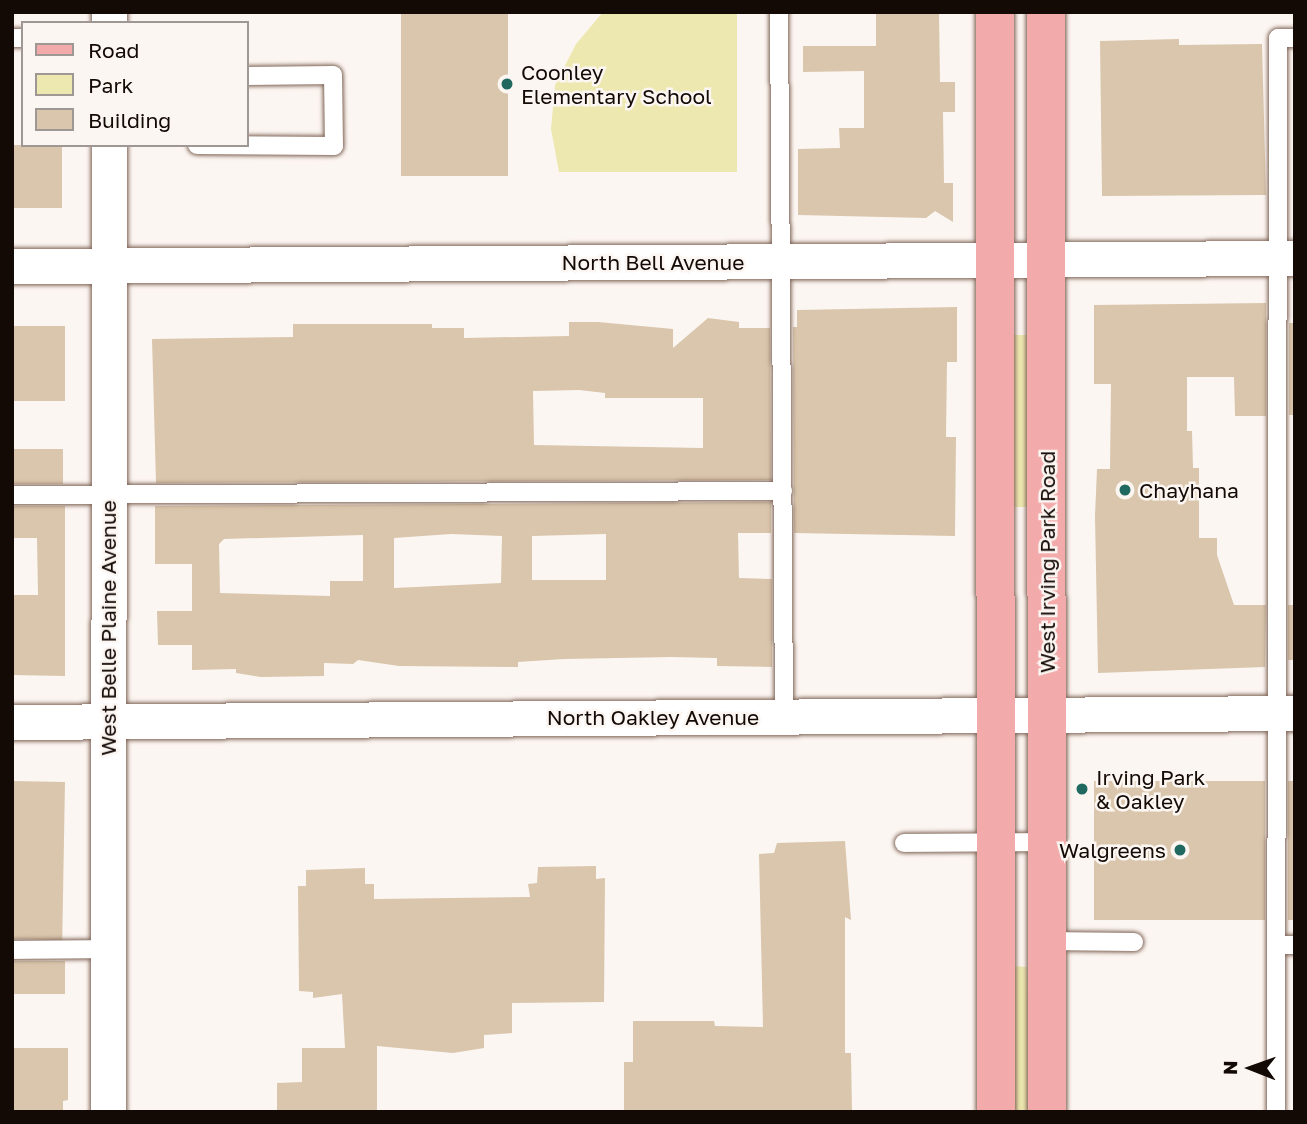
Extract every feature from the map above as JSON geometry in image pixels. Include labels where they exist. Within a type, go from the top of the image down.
[{"type":"main road","points":[[995,12],[996,1112]]},
{"type":"main road","name":"West Irving Park Road","points":[[1046,12],[1047,1112]]},
{"type":"street","name":"West Belle Plaine Avenue","points":[[108,147],[108,1112]]},
{"type":"street","name":"North Bell Avenue","points":[[12,266],[1286,258]]},
{"type":"street","name":"North Oakley Avenue","points":[[12,722],[1286,713]]},
{"type":"lane","points":[[779,12],[785,716]]},
{"type":"lane","points":[[1276,1112],[1286,945],[1287,38]]},
{"type":"lane","points":[[248,76],[333,75],[334,146],[248,145]]},
{"type":"lane","points":[[12,495],[783,491]]},
{"type":"lane","points":[[904,843],[1047,842]]},
{"type":"lane","points":[[1047,942],[1134,942]]},
{"type":"lane","points":[[12,950],[108,949]]},
{"type":"green space","points":[[603,12],[737,12],[737,172],[559,172],[551,129],[555,85],[576,44]]},
{"type":"green space","points":[[1012,335],[1031,335],[1031,507],[1012,507]]},
{"type":"green space","points":[[1014,966],[1027,967],[1031,1112],[1013,1112]]},
{"type":"building","points":[[401,12],[508,12],[508,176],[401,176]]},
{"type":"building","points":[[939,12],[940,82],[955,82],[955,112],[943,112],[944,183],[953,183],[953,222],[935,211],[926,218],[798,215],[798,149],[840,148],[839,128],[864,128],[864,71],[803,72],[803,46],[876,46],[876,13]]},
{"type":"building","points":[[1179,39],[1179,45],[1262,44],[1266,195],[1102,196],[1100,41]]},
{"type":"building","points":[[12,145],[62,147],[62,208],[12,208]]},
{"type":"building","points":[[1266,303],[1266,416],[1235,416],[1234,377],[1187,377],[1187,431],[1192,431],[1193,468],[1199,468],[1199,538],[1217,538],[1217,555],[1234,605],[1266,605],[1265,667],[1098,673],[1095,516],[1097,469],[1110,469],[1111,384],[1094,384],[1094,305]]},
{"type":"building","points":[[957,307],[957,362],[947,362],[946,437],[956,437],[955,536],[794,533],[793,327],[797,327],[797,310]]},
{"type":"building","points":[[708,318],[739,322],[739,328],[770,328],[771,480],[156,483],[152,339],[293,337],[293,324],[432,324],[432,328],[464,328],[464,338],[569,336],[569,322],[598,322],[673,329],[673,348]],"holes":[[[579,390],[605,393],[605,398],[703,398],[703,448],[534,445],[533,391]]]},
{"type":"building","points":[[1289,323],[1295,323],[1295,415],[1289,415]]},
{"type":"building","points":[[12,326],[65,326],[65,401],[12,401]]},
{"type":"building","points":[[12,449],[63,449],[63,484],[12,484]]},
{"type":"building","points":[[771,502],[771,533],[738,533],[739,578],[772,579],[772,667],[717,666],[717,658],[671,657],[518,662],[518,667],[399,666],[358,660],[353,664],[324,663],[324,676],[261,677],[236,673],[236,669],[192,670],[192,645],[158,645],[157,611],[192,611],[192,564],[155,564],[155,506]],"holes":[[[451,534],[502,536],[501,583],[394,588],[394,538]],[[606,534],[606,580],[532,580],[532,536]],[[363,535],[363,581],[330,581],[330,596],[220,593],[219,544],[224,539]]]},
{"type":"building","points":[[12,506],[65,506],[65,676],[12,675],[12,595],[38,595],[37,538],[12,538]]},
{"type":"building","points":[[1288,605],[1295,605],[1295,660],[1288,660]]},
{"type":"building","points":[[12,781],[65,782],[62,940],[12,939]]},
{"type":"building","name":"Walgreens","points":[[1094,781],[1265,781],[1265,920],[1094,920]]},
{"type":"building","points":[[1288,781],[1295,781],[1295,920],[1288,920]]},
{"type":"building","points":[[845,841],[851,920],[845,917],[845,1053],[851,1053],[852,1112],[624,1112],[624,1062],[633,1062],[633,1021],[714,1021],[715,1026],[763,1027],[759,854],[774,853],[777,843]]},
{"type":"building","points":[[596,866],[596,879],[605,878],[604,1002],[512,1003],[512,1033],[484,1035],[484,1048],[453,1053],[377,1046],[377,1112],[277,1112],[277,1083],[302,1082],[302,1048],[345,1048],[342,994],[313,998],[313,992],[299,991],[298,886],[306,886],[306,870],[365,868],[365,884],[374,884],[374,899],[530,897],[528,884],[537,883],[538,867]]},
{"type":"building","points":[[12,961],[65,961],[65,994],[12,994]]},
{"type":"building","points":[[12,1048],[68,1048],[68,1100],[63,1101],[63,1112],[12,1110]]},
{"type":"place","name":"Coonley Elementary School","points":[[507,84]]},
{"type":"place","name":"Chayhana","points":[[1125,490]]},
{"type":"place","name":"Irving Park & Oakley","points":[[1082,789]]},
{"type":"place","name":"Walgreens","points":[[1180,850]]}]
